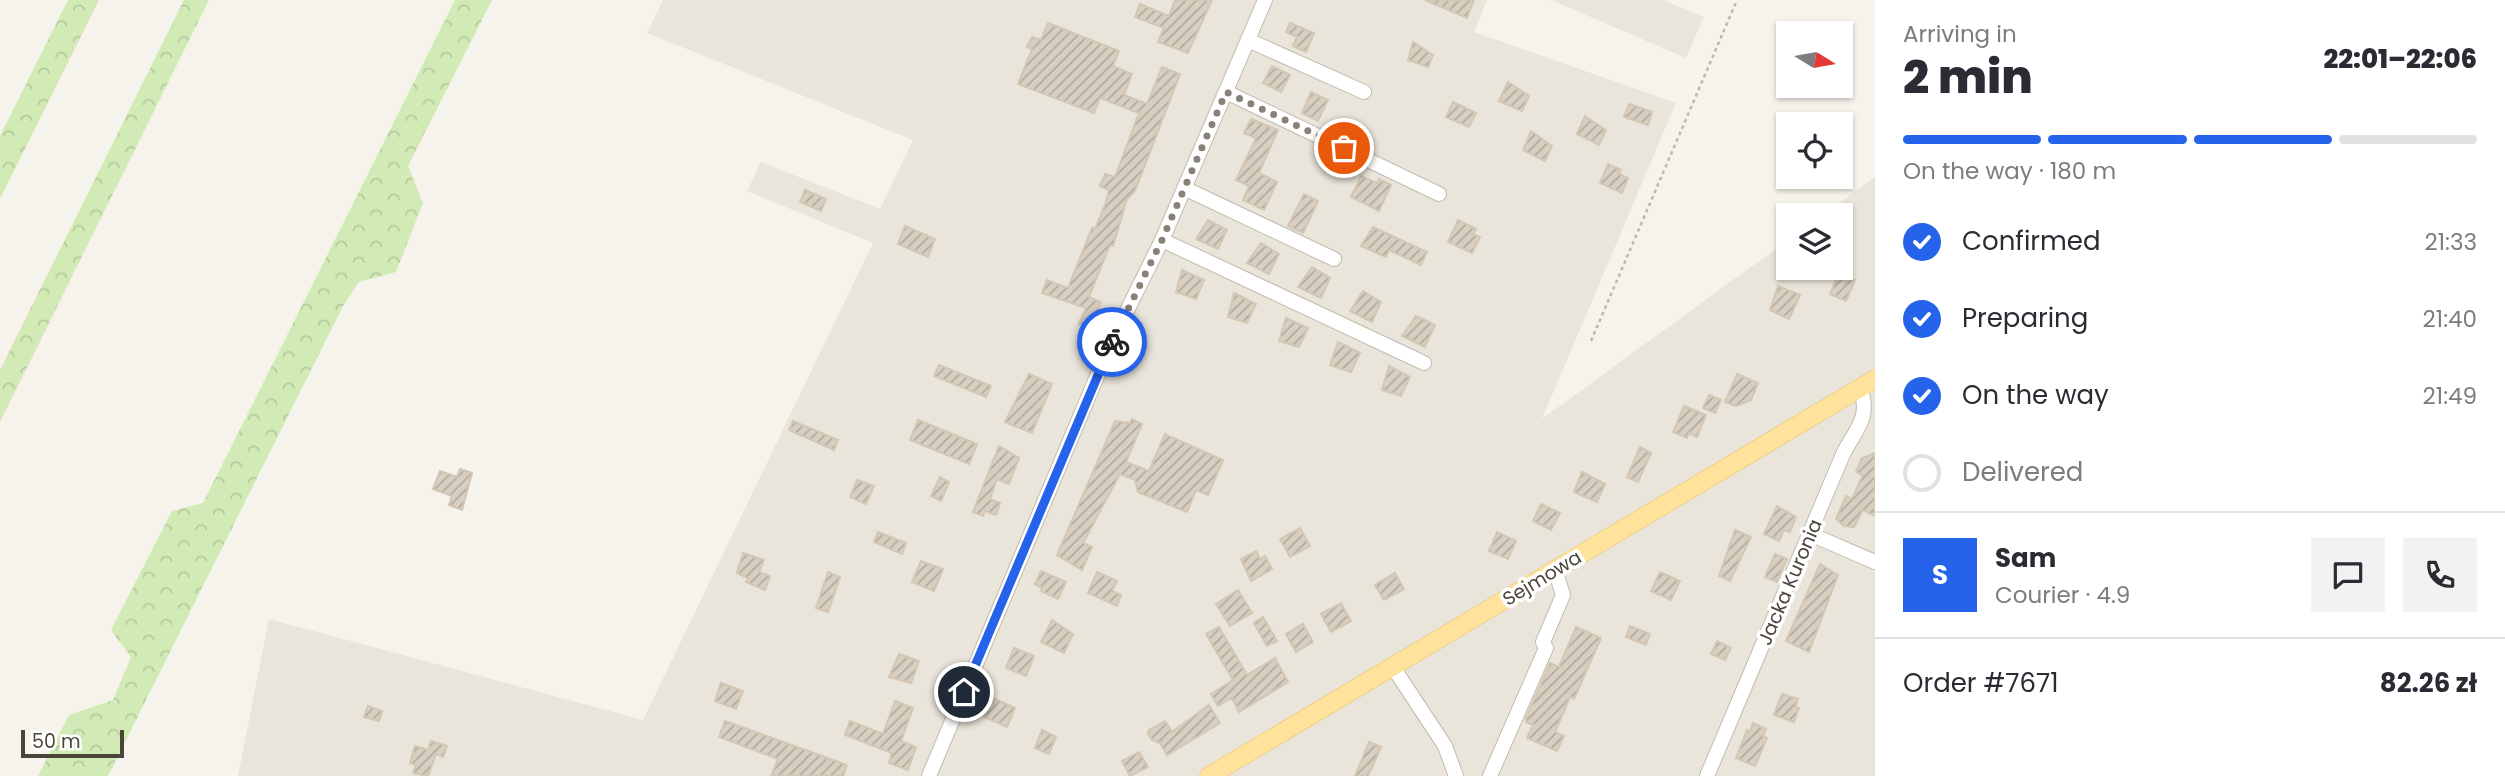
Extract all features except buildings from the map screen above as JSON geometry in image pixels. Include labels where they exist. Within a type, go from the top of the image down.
[{"type":"main road","name":"Sejmowa","points":[[1209,776],[1867,384]]},
{"type":"street","points":[[929,776],[1111,343],[1162,240],[1265,0]]},
{"type":"street","points":[[1248,40],[1364,92]]},
{"type":"street","points":[[1226,92],[1439,194]]},
{"type":"street","points":[[1184,188],[1334,258]]},
{"type":"street","points":[[1162,240],[1424,363]]},
{"type":"street","name":"Jacka Kuronia","points":[[1707,776],[1844,452],[1865,413],[1867,384]]},
{"type":"street","points":[[1810,534],[1875,562]]},
{"type":"street","points":[[1490,776],[1546,648],[1543,642],[1563,595],[1555,570]]},
{"type":"street","points":[[1393,667],[1445,746],[1455,776]]},
{"type":"path","points":[[1591,341],[1737,0]]},
{"type":"shaded area","points":[[663,0],[1487,0],[1474,32],[1676,103],[1542,419],[1776,249],[1776,280],[1853,280],[1853,203],[1839,203],[1875,177],[1875,776],[238,776],[269,619],[643,720],[873,243],[747,191],[761,162],[880,209],[913,140],[647,33]]},
{"type":"shaded area","points":[[1551,0],[1663,0],[1704,17],[1686,58]]},
{"type":"green space","points":[[68,0],[99,0],[0,199],[0,136]]},
{"type":"green space","points":[[184,0],[209,0],[0,422],[0,370]]},
{"type":"green space","points":[[455,0],[492,0],[408,166],[423,203],[396,272],[359,282],[343,306],[108,776],[38,776],[69,715],[113,700],[131,657],[111,630],[172,511],[203,503]]},
{"type":"way so far","points":[[1112,342],[1162,240],[1226,92],[1344,148]]},
{"type":"route","points":[[964,692],[1112,342]]}]
